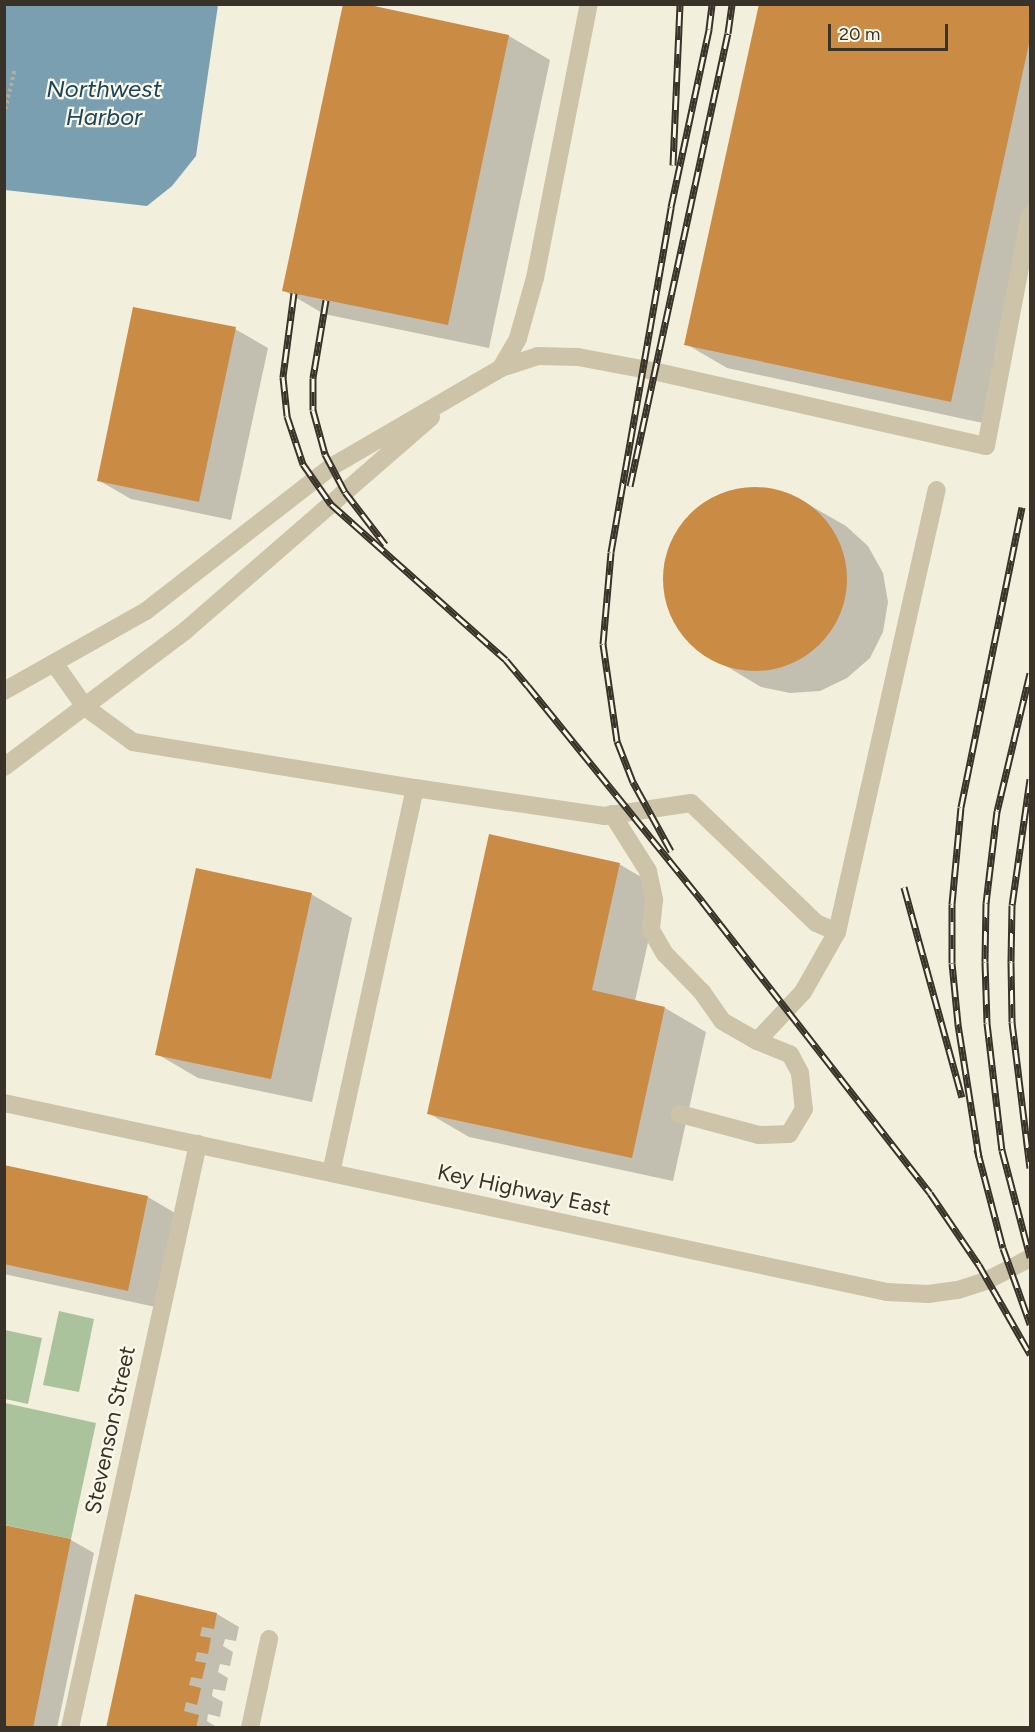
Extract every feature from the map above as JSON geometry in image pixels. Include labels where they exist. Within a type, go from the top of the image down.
[{"type":"street","points":[[501,368],[518,338],[535,278],[589,4]]},
{"type":"street","points":[[4,691],[146,611],[331,466],[501,368],[538,356],[578,357],[653,371],[986,446],[1030,215]]},
{"type":"street","points":[[4,767],[185,631],[464,388]]},
{"type":"street","points":[[757,1041],[803,992],[837,932],[937,490]]},
{"type":"street","points":[[54,663],[85,707],[133,742],[604,816],[691,803],[816,923],[837,932]]},
{"type":"street","points":[[331,1173],[415,788]]},
{"type":"street","points":[[612,814],[648,871],[654,900],[651,930],[665,954],[702,992],[722,1021],[757,1041],[790,1054],[800,1073],[804,1108],[789,1134],[759,1134],[680,1114]]},
{"type":"street","name":"Key Highway East","points":[[4,1103],[887,1292],[928,1294],[958,1290],[988,1280],[1030,1258]]},
{"type":"street","name":"Stevenson Street","points":[[70,1728],[198,1144]]},
{"type":"street","points":[[250,1728],[269,1639]]},
{"type":"path","points":[[4,115],[15,68]]},
{"type":"green space","points":[[59,1311],[94,1319],[79,1392],[43,1385]]},
{"type":"green space","points":[[5,1330],[42,1338],[28,1404],[5,1399]]},
{"type":"green space","points":[[5,1403],[96,1423],[71,1539],[5,1525]]},
{"type":"water","name":"Northwest Harbor","points":[[5,4],[218,5],[196,156],[172,186],[147,206],[5,190]]},
{"type":"building","points":[[343,4],[365,4],[509,35],[448,325],[282,291]]},
{"type":"building","points":[[759,4],[1030,4],[1030,39],[951,402],[684,345]]},
{"type":"building","points":[[133,307],[236,327],[199,502],[97,481]]},
{"type":"building","points":[[755,487],[790,494],[820,514],[840,544],[847,579],[840,614],[820,644],[790,664],[755,671],[720,664],[690,644],[670,614],[663,579],[670,544],[690,514],[720,494]]},
{"type":"building","points":[[489,834],[620,863],[592,990],[665,1007],[632,1158],[427,1114]]},
{"type":"building","points":[[196,868],[312,893],[271,1079],[155,1055]]},
{"type":"building","points":[[4,1165],[148,1196],[128,1291],[4,1264]]},
{"type":"building","points":[[4,1525],[71,1539],[33,1728],[4,1728]]},
{"type":"building","points":[[135,1594],[217,1613],[214,1629],[202,1627],[200,1636],[211,1638],[208,1654],[197,1652],[195,1661],[206,1663],[202,1679],[191,1677],[189,1685],[201,1688],[197,1705],[186,1702],[184,1711],[199,1715],[196,1728],[106,1728]]},
{"type":"railway","points":[[673,165],[680,4]]},
{"type":"railway","points":[[671,851],[633,782],[617,741],[603,644],[611,552],[671,207],[709,29],[712,4]]},
{"type":"railway","points":[[630,486],[728,33],[732,4]]},
{"type":"railway","points":[[294,293],[283,377],[287,416],[303,464],[331,504],[506,660],[528,686],[702,901],[930,1193],[979,1265],[1030,1354]]},
{"type":"railway","points":[[326,300],[313,378],[313,410],[325,454],[345,492],[385,544]]},
{"type":"railway","points":[[979,1157],[958,1024],[952,963],[952,904],[961,807],[1022,507]]},
{"type":"railway","points":[[1030,673],[997,811],[986,903],[985,962],[987,1023],[1002,1150],[1030,1257]]},
{"type":"railway","points":[[1030,779],[1012,905],[1011,962],[1012,1022],[1030,1168]]},
{"type":"railway","points":[[904,887],[962,1097]]},
{"type":"railway","points":[[977,1149],[1003,1248],[1030,1324]]}]
